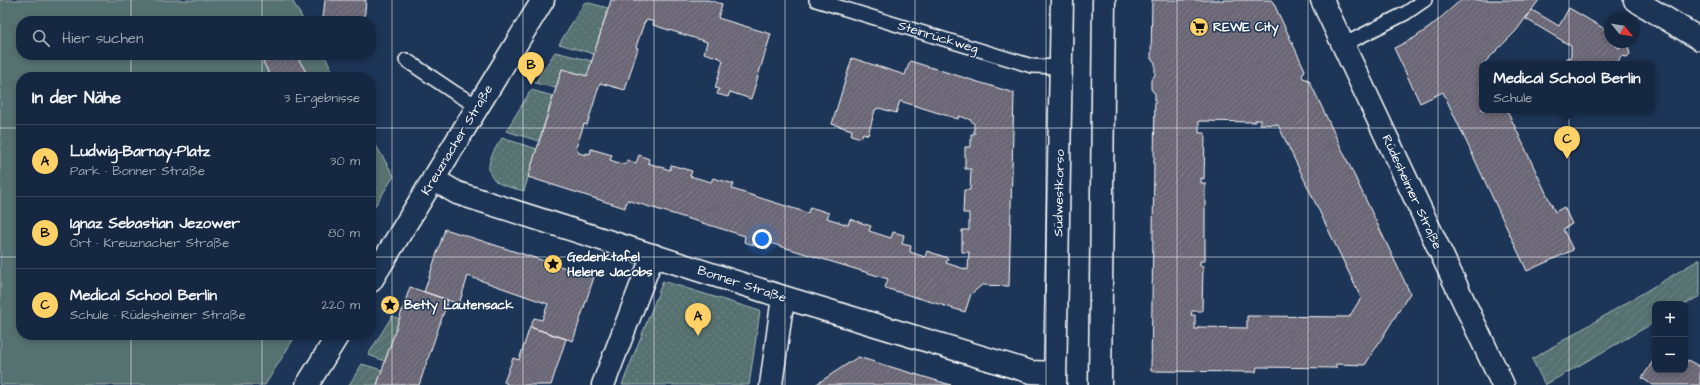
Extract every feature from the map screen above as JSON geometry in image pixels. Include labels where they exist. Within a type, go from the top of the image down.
[{"type":"street","name":"Kreuznacher Straße","points":[[376,273],[543,0]]},
{"type":"street","name":"Südwestkorso","points":[[1055,379],[1062,67],[1062,0]]},
{"type":"street","points":[[1100,385],[1104,0]]},
{"type":"street","name":"Rüdesheimer Straße","points":[[1322,0],[1503,385]]},
{"type":"street","points":[[1635,0],[1700,39]]},
{"type":"street","name":"Bonner Straße","points":[[434,179],[457,193],[783,297],[1055,379]]},
{"type":"street","points":[[603,385],[653,255]]},
{"type":"street","points":[[771,385],[783,297]]},
{"type":"street","points":[[307,385],[335,340]]},
{"type":"lane","name":"Steinrückweg","points":[[816,0],[1032,66],[1062,67]]},
{"type":"lane","points":[[1343,45],[1406,13],[1425,0]]},
{"type":"lane","points":[[406,60],[455,93],[478,106]]},
{"type":"green space","points":[[0,0],[292,0],[301,16],[16,16],[16,60],[327,60],[333,72],[16,72],[16,340],[293,340],[265,385],[0,385]]},
{"type":"green space","points":[[585,2],[608,8],[594,54],[559,44]]},
{"type":"green space","points":[[555,52],[592,61],[587,76],[562,69],[556,88],[535,83]]},
{"type":"green space","points":[[531,90],[553,96],[539,141],[506,131]]},
{"type":"green space","points":[[502,138],[537,149],[524,191],[497,182],[489,172],[492,154]]},
{"type":"green space","points":[[376,145],[394,176],[376,204]]},
{"type":"green space","points":[[1700,259],[1700,296],[1688,302],[1688,301],[1652,301],[1652,324],[1545,385],[1532,359]]},
{"type":"green space","points":[[663,281],[760,311],[749,385],[622,385]]},
{"type":"green space","points":[[392,316],[400,319],[385,361],[368,355]]},
{"type":"green space","points":[[362,364],[382,370],[377,385],[349,385]]},
{"type":"building","points":[[325,0],[366,0],[364,16],[323,16]]},
{"type":"building","points":[[611,0],[708,0],[722,4],[718,18],[771,34],[751,99],[730,92],[728,97],[717,94],[719,89],[715,88],[723,61],[720,58],[704,53],[707,42],[653,25],[654,22],[647,20],[644,23],[636,47],[638,48],[625,90],[600,83],[587,125],[584,124],[576,148],[579,153],[586,155],[586,153],[590,154],[591,149],[612,155],[610,160],[625,165],[627,160],[636,163],[639,155],[649,159],[648,163],[670,170],[671,165],[692,171],[690,176],[711,182],[713,178],[734,184],[732,189],[808,213],[810,207],[829,213],[827,218],[848,225],[850,219],[871,226],[869,231],[891,238],[893,232],[904,235],[902,244],[911,246],[910,252],[925,257],[927,251],[948,258],[946,263],[968,270],[969,252],[962,252],[962,230],[969,230],[969,213],[963,213],[964,190],[970,190],[971,169],[965,169],[965,147],[971,147],[971,134],[974,134],[974,124],[971,120],[959,116],[958,119],[900,101],[896,113],[879,108],[875,110],[868,135],[863,133],[861,138],[851,135],[852,130],[832,124],[852,58],[905,75],[910,61],[1014,93],[1009,286],[982,285],[971,294],[965,312],[885,288],[888,279],[770,243],[768,249],[744,242],[745,236],[627,200],[625,208],[528,177],[562,69],[587,76]]},
{"type":"building","points":[[1152,0],[1271,0],[1273,2],[1305,70],[1302,76],[1303,78],[1309,80],[1410,293],[1365,365],[1336,364],[1336,368],[1257,367],[1256,372],[1151,371],[1155,94],[1151,89],[1151,80],[1155,75],[1155,62],[1151,59]],"holes":[[[1255,120],[1260,120],[1260,124],[1278,125],[1361,298],[1349,317],[1247,316],[1247,328],[1198,327],[1198,329],[1195,329],[1195,315],[1191,315],[1192,311],[1202,311],[1203,266],[1200,266],[1200,261],[1205,261],[1205,183],[1201,183],[1201,178],[1204,179],[1205,133],[1199,133],[1199,121],[1255,122]]]},
{"type":"building","points":[[1461,0],[1539,0],[1516,31],[1486,61],[1479,61],[1479,113],[1508,113],[1555,212],[1564,207],[1572,224],[1563,229],[1573,250],[1527,271],[1443,92],[1420,103],[1394,48],[1414,38],[1430,27]]},
{"type":"building","points":[[1569,8],[1604,28],[1604,48],[1628,48],[1630,54],[1627,57],[1621,56],[1618,61],[1567,61],[1566,58],[1571,57],[1571,46],[1526,19],[1532,10],[1559,26]]},
{"type":"building","points":[[266,60],[299,60],[306,72],[268,72],[263,62]]},
{"type":"building","points":[[445,229],[594,277],[573,341],[530,327],[534,318],[542,320],[548,304],[468,276],[459,304],[424,292]]},
{"type":"building","points":[[410,287],[448,300],[419,385],[377,385]]},
{"type":"building","points":[[530,327],[566,339],[551,385],[509,385],[504,382],[513,358],[519,360]]},
{"type":"building","points":[[858,357],[951,385],[815,385]]},
{"type":"building","points":[[1688,360],[1700,367],[1700,385],[1652,385],[1642,378],[1652,363],[1652,373],[1688,373]]},
{"type":"place","name":"REWE City","points":[[1199,27]]},
{"type":"place","name":"Ignaz Sebastian Jezower","points":[[531,85]]},
{"type":"place","name":"Medical School Berlin","points":[[1567,159]]},
{"type":"place","name":"Gedenktafel Helene Jacobs","points":[[553,264]]},
{"type":"place","name":"Betty Lautensack","points":[[390,305]]},
{"type":"place","name":"Ludwig-Barnay-Platz","points":[[698,336]]}]
